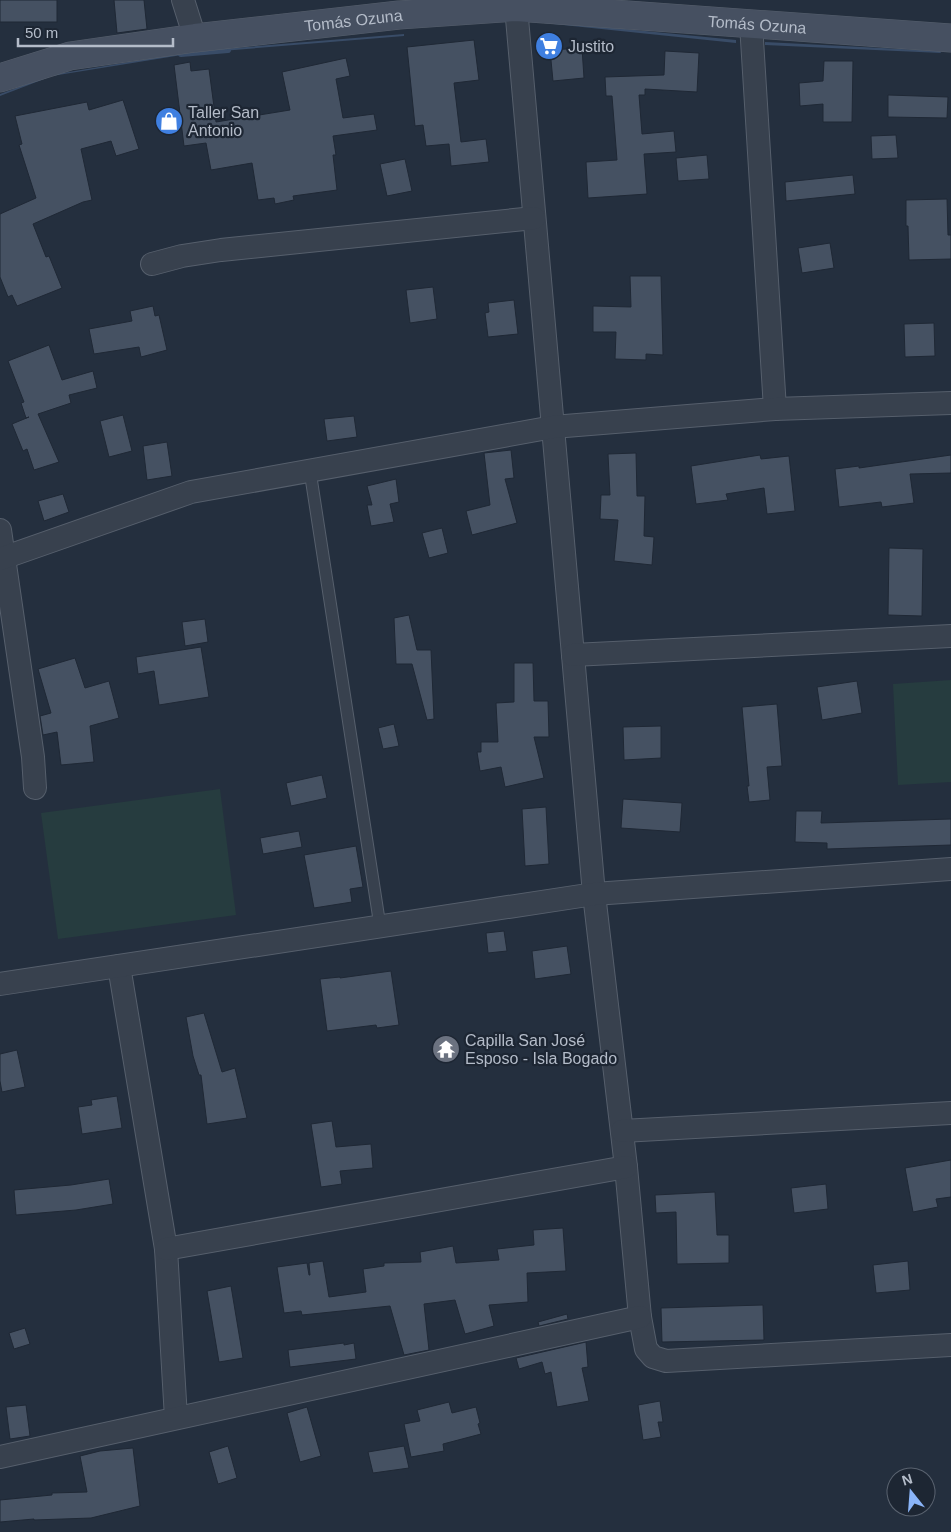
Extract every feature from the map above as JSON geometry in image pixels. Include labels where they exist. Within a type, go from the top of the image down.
[{"type":"street","points":[[183,0],[195,38]]},
{"type":"street","points":[[516,7],[594,894],[626,1167],[640,1317],[646,1349],[653,1357],[666,1361],[951,1345]]},
{"type":"street","name":"Tomás Ozuna","points":[[0,78],[70,56],[195,38],[399,15],[516,7],[674,14],[751,24],[951,38]]},
{"type":"street","points":[[751,24],[775,409]]},
{"type":"street","points":[[152,264],[182,256],[221,250],[534,218]]},
{"type":"street","points":[[2,558],[190,492],[553,427],[775,409],[951,403]]},
{"type":"street","points":[[0,530],[2,558],[33,757],[35,788]]},
{"type":"street","points":[[573,655],[951,636]]},
{"type":"street","points":[[0,984],[594,894],[951,869]]},
{"type":"street","points":[[119,966],[166,1249],[176,1418]]},
{"type":"street","points":[[622,1131],[951,1114]]},
{"type":"street","points":[[166,1249],[626,1167]]},
{"type":"street","points":[[0,1457],[640,1317]]},
{"type":"lane","points":[[310,471],[380,926]]},
{"type":"green space","points":[[951,680],[951,782],[898,785],[893,684]]},
{"type":"green space","points":[[220,789],[236,915],[58,939],[41,813]]},
{"type":"water","points":[[534,20],[736,40],[736,43],[534,22]]},
{"type":"water","points":[[404,34],[404,36],[222,51],[222,49]]},
{"type":"water","points":[[765,42],[940,51],[941,53],[765,45]]},
{"type":"water","points":[[188,52],[188,54],[52,76],[0,96],[0,94],[51,75]]},
{"type":"building","points":[[0,0],[57,0],[57,22],[0,22]]},
{"type":"building","points":[[114,0],[144,0],[147,29],[117,33]]},
{"type":"building","points":[[474,40],[479,80],[454,83],[461,142],[486,139],[489,162],[451,166],[449,144],[426,146],[423,125],[415,126],[407,47]]},
{"type":"building","points":[[582,48],[584,78],[553,81],[550,50]]},
{"type":"building","points":[[665,51],[699,53],[697,92],[645,89],[645,95],[639,95],[642,134],[674,131],[676,152],[644,154],[647,194],[588,198],[586,162],[617,160],[612,96],[606,96],[605,77],[664,75]]},
{"type":"building","points":[[346,58],[350,76],[336,79],[343,118],[374,114],[377,130],[333,136],[336,155],[333,155],[337,190],[293,196],[294,200],[275,204],[274,198],[258,200],[252,163],[211,170],[206,143],[184,146],[174,65],[190,62],[191,71],[209,69],[216,122],[290,110],[282,72]]},
{"type":"building","points":[[824,61],[853,61],[852,122],[823,122],[823,104],[800,106],[799,83],[823,81]]},
{"type":"building","points":[[888,95],[948,97],[947,118],[888,117]]},
{"type":"building","points":[[123,100],[139,149],[116,156],[111,141],[81,149],[92,200],[83,202],[33,224],[46,257],[49,256],[62,288],[17,306],[12,295],[8,297],[0,277],[0,214],[36,198],[19,145],[22,144],[15,116],[87,102],[89,110]]},
{"type":"building","points":[[896,135],[898,158],[872,159],[871,136]]},
{"type":"building","points":[[707,155],[709,179],[678,181],[676,158]]},
{"type":"building","points":[[405,159],[412,191],[387,196],[380,164]]},
{"type":"building","points":[[853,175],[855,194],[786,201],[785,182]]},
{"type":"building","points":[[947,199],[948,235],[951,235],[951,259],[909,260],[906,200]]},
{"type":"building","points":[[830,243],[834,268],[802,273],[798,248]]},
{"type":"building","points":[[630,276],[661,276],[663,355],[646,354],[646,360],[615,359],[616,332],[593,332],[593,306],[631,307]]},
{"type":"building","points":[[433,287],[437,319],[410,323],[406,290]]},
{"type":"building","points":[[514,300],[518,334],[488,337],[485,313],[489,312],[488,303]]},
{"type":"building","points":[[153,306],[155,316],[159,315],[167,350],[141,357],[139,347],[94,354],[89,329],[132,321],[130,311]]},
{"type":"building","points":[[934,323],[935,356],[905,357],[904,324]]},
{"type":"building","points":[[49,345],[62,380],[93,371],[97,388],[69,395],[71,403],[38,414],[59,462],[34,470],[27,449],[23,451],[12,424],[29,417],[26,418],[21,403],[24,402],[8,361]]},
{"type":"building","points":[[123,415],[132,451],[109,457],[100,421]]},
{"type":"building","points":[[354,416],[357,437],[327,441],[324,419]]},
{"type":"building","points":[[167,442],[172,476],[147,480],[143,446]]},
{"type":"building","points":[[511,450],[514,478],[505,479],[517,523],[472,535],[466,511],[490,505],[484,453]]},
{"type":"building","points":[[636,453],[637,496],[645,496],[644,536],[654,537],[652,565],[614,561],[618,520],[600,519],[601,495],[610,495],[608,454]]},
{"type":"building","points":[[760,455],[761,459],[789,456],[795,511],[767,514],[764,488],[726,494],[728,500],[696,504],[691,466]]},
{"type":"building","points":[[951,455],[951,473],[910,474],[914,503],[882,507],[881,502],[839,507],[835,469],[859,466],[859,468]]},
{"type":"building","points":[[396,479],[399,502],[390,504],[394,522],[371,526],[367,505],[372,505],[367,486]]},
{"type":"building","points":[[63,494],[69,512],[44,521],[38,501]]},
{"type":"building","points":[[442,528],[448,553],[429,558],[422,533]]},
{"type":"building","points":[[889,548],[923,549],[922,616],[888,615]]},
{"type":"building","points":[[409,615],[417,650],[431,650],[434,719],[427,720],[412,664],[396,664],[394,618]]},
{"type":"building","points":[[205,619],[208,642],[185,646],[182,622]]},
{"type":"building","points":[[201,647],[209,697],[159,705],[154,671],[138,674],[136,657]]},
{"type":"building","points":[[75,658],[85,688],[109,681],[119,718],[90,726],[94,762],[61,765],[57,732],[43,735],[40,716],[51,713],[38,669]]},
{"type":"building","points":[[514,663],[533,663],[534,701],[548,701],[549,737],[534,737],[544,778],[505,787],[501,767],[480,771],[477,752],[481,752],[481,742],[498,742],[496,703],[514,702]]},
{"type":"building","points":[[857,681],[862,713],[822,720],[817,687]]},
{"type":"building","points":[[777,704],[782,766],[767,767],[770,800],[749,802],[742,707]]},
{"type":"building","points":[[394,724],[399,746],[383,749],[378,728]]},
{"type":"building","points":[[661,726],[661,758],[624,760],[623,727]]},
{"type":"building","points":[[322,775],[327,798],[291,806],[286,783]]},
{"type":"building","points":[[623,799],[682,803],[680,832],[621,828]]},
{"type":"building","points":[[546,807],[549,864],[525,866],[522,809]]},
{"type":"building","points":[[796,811],[822,811],[821,823],[951,819],[951,845],[827,849],[827,843],[795,842]]},
{"type":"building","points":[[299,831],[302,847],[263,854],[260,838]]},
{"type":"building","points":[[356,846],[363,887],[350,889],[352,902],[314,908],[304,855]]},
{"type":"building","points":[[504,931],[507,951],[488,953],[486,933]]},
{"type":"building","points":[[567,946],[571,974],[535,979],[532,951]]},
{"type":"building","points":[[391,971],[399,1025],[377,1028],[376,1025],[327,1031],[320,979]]},
{"type":"building","points":[[204,1013],[222,1072],[235,1068],[247,1118],[207,1124],[201,1075],[199,1075],[193,1056],[186,1017]]},
{"type":"building","points":[[17,1050],[25,1087],[2,1092],[0,1054]]},
{"type":"building","points":[[117,1096],[122,1128],[82,1134],[78,1107],[92,1105],[91,1100]]},
{"type":"building","points":[[332,1121],[336,1147],[371,1144],[373,1168],[340,1171],[342,1184],[321,1187],[311,1124]]},
{"type":"building","points":[[951,1160],[951,1197],[936,1199],[938,1207],[913,1212],[905,1168]]},
{"type":"building","points":[[109,1179],[113,1204],[76,1210],[16,1215],[14,1190],[71,1185]]},
{"type":"building","points":[[826,1184],[828,1209],[794,1213],[791,1188]]},
{"type":"building","points":[[715,1192],[717,1235],[729,1235],[729,1263],[677,1264],[676,1212],[656,1213],[655,1195]]},
{"type":"building","points":[[563,1228],[566,1271],[527,1273],[528,1302],[489,1305],[494,1326],[465,1334],[455,1300],[424,1304],[429,1350],[404,1355],[390,1306],[302,1315],[301,1311],[284,1313],[277,1267],[307,1263],[310,1275],[309,1263],[323,1261],[329,1297],[366,1292],[363,1269],[384,1266],[384,1263],[421,1262],[420,1252],[453,1246],[456,1263],[499,1260],[497,1249],[534,1245],[533,1230]]},
{"type":"building","points":[[908,1261],[910,1290],[876,1293],[873,1265]]},
{"type":"building","points":[[231,1286],[243,1358],[219,1362],[207,1291]]},
{"type":"building","points":[[763,1305],[764,1340],[662,1342],[661,1308]]},
{"type":"building","points":[[567,1314],[568,1319],[539,1326],[538,1322]]},
{"type":"building","points":[[25,1328],[30,1344],[14,1349],[9,1333]]},
{"type":"building","points":[[586,1342],[588,1367],[582,1368],[589,1401],[557,1407],[551,1372],[545,1374],[542,1362],[519,1369],[516,1358]]},
{"type":"building","points":[[344,1343],[344,1345],[354,1343],[356,1359],[290,1367],[288,1350]]},
{"type":"building","points":[[660,1401],[663,1422],[658,1422],[661,1437],[643,1440],[638,1405]]},
{"type":"building","points":[[449,1402],[452,1413],[476,1407],[481,1434],[443,1444],[444,1451],[411,1457],[404,1424],[420,1421],[417,1410]]},
{"type":"building","points":[[26,1405],[30,1436],[10,1439],[6,1407]]},
{"type":"building","points":[[307,1407],[321,1456],[300,1462],[287,1413]]},
{"type":"building","points":[[228,1446],[237,1478],[218,1484],[209,1452]]},
{"type":"building","points":[[404,1446],[409,1468],[373,1473],[368,1452]]},
{"type":"building","points":[[133,1448],[140,1506],[91,1518],[34,1519],[0,1522],[0,1500],[52,1495],[52,1493],[87,1492],[80,1456],[100,1451]]},
{"type":"waterway","points":[[181,54],[228,50]]},
{"type":"place","name":"Justito","points":[[549,46]]},
{"type":"place","name":"Taller San Antonio","points":[[169,121]]},
{"type":"place","name":"Capilla San José Esposo - Isla Bogado","points":[[446,1049]]}]
